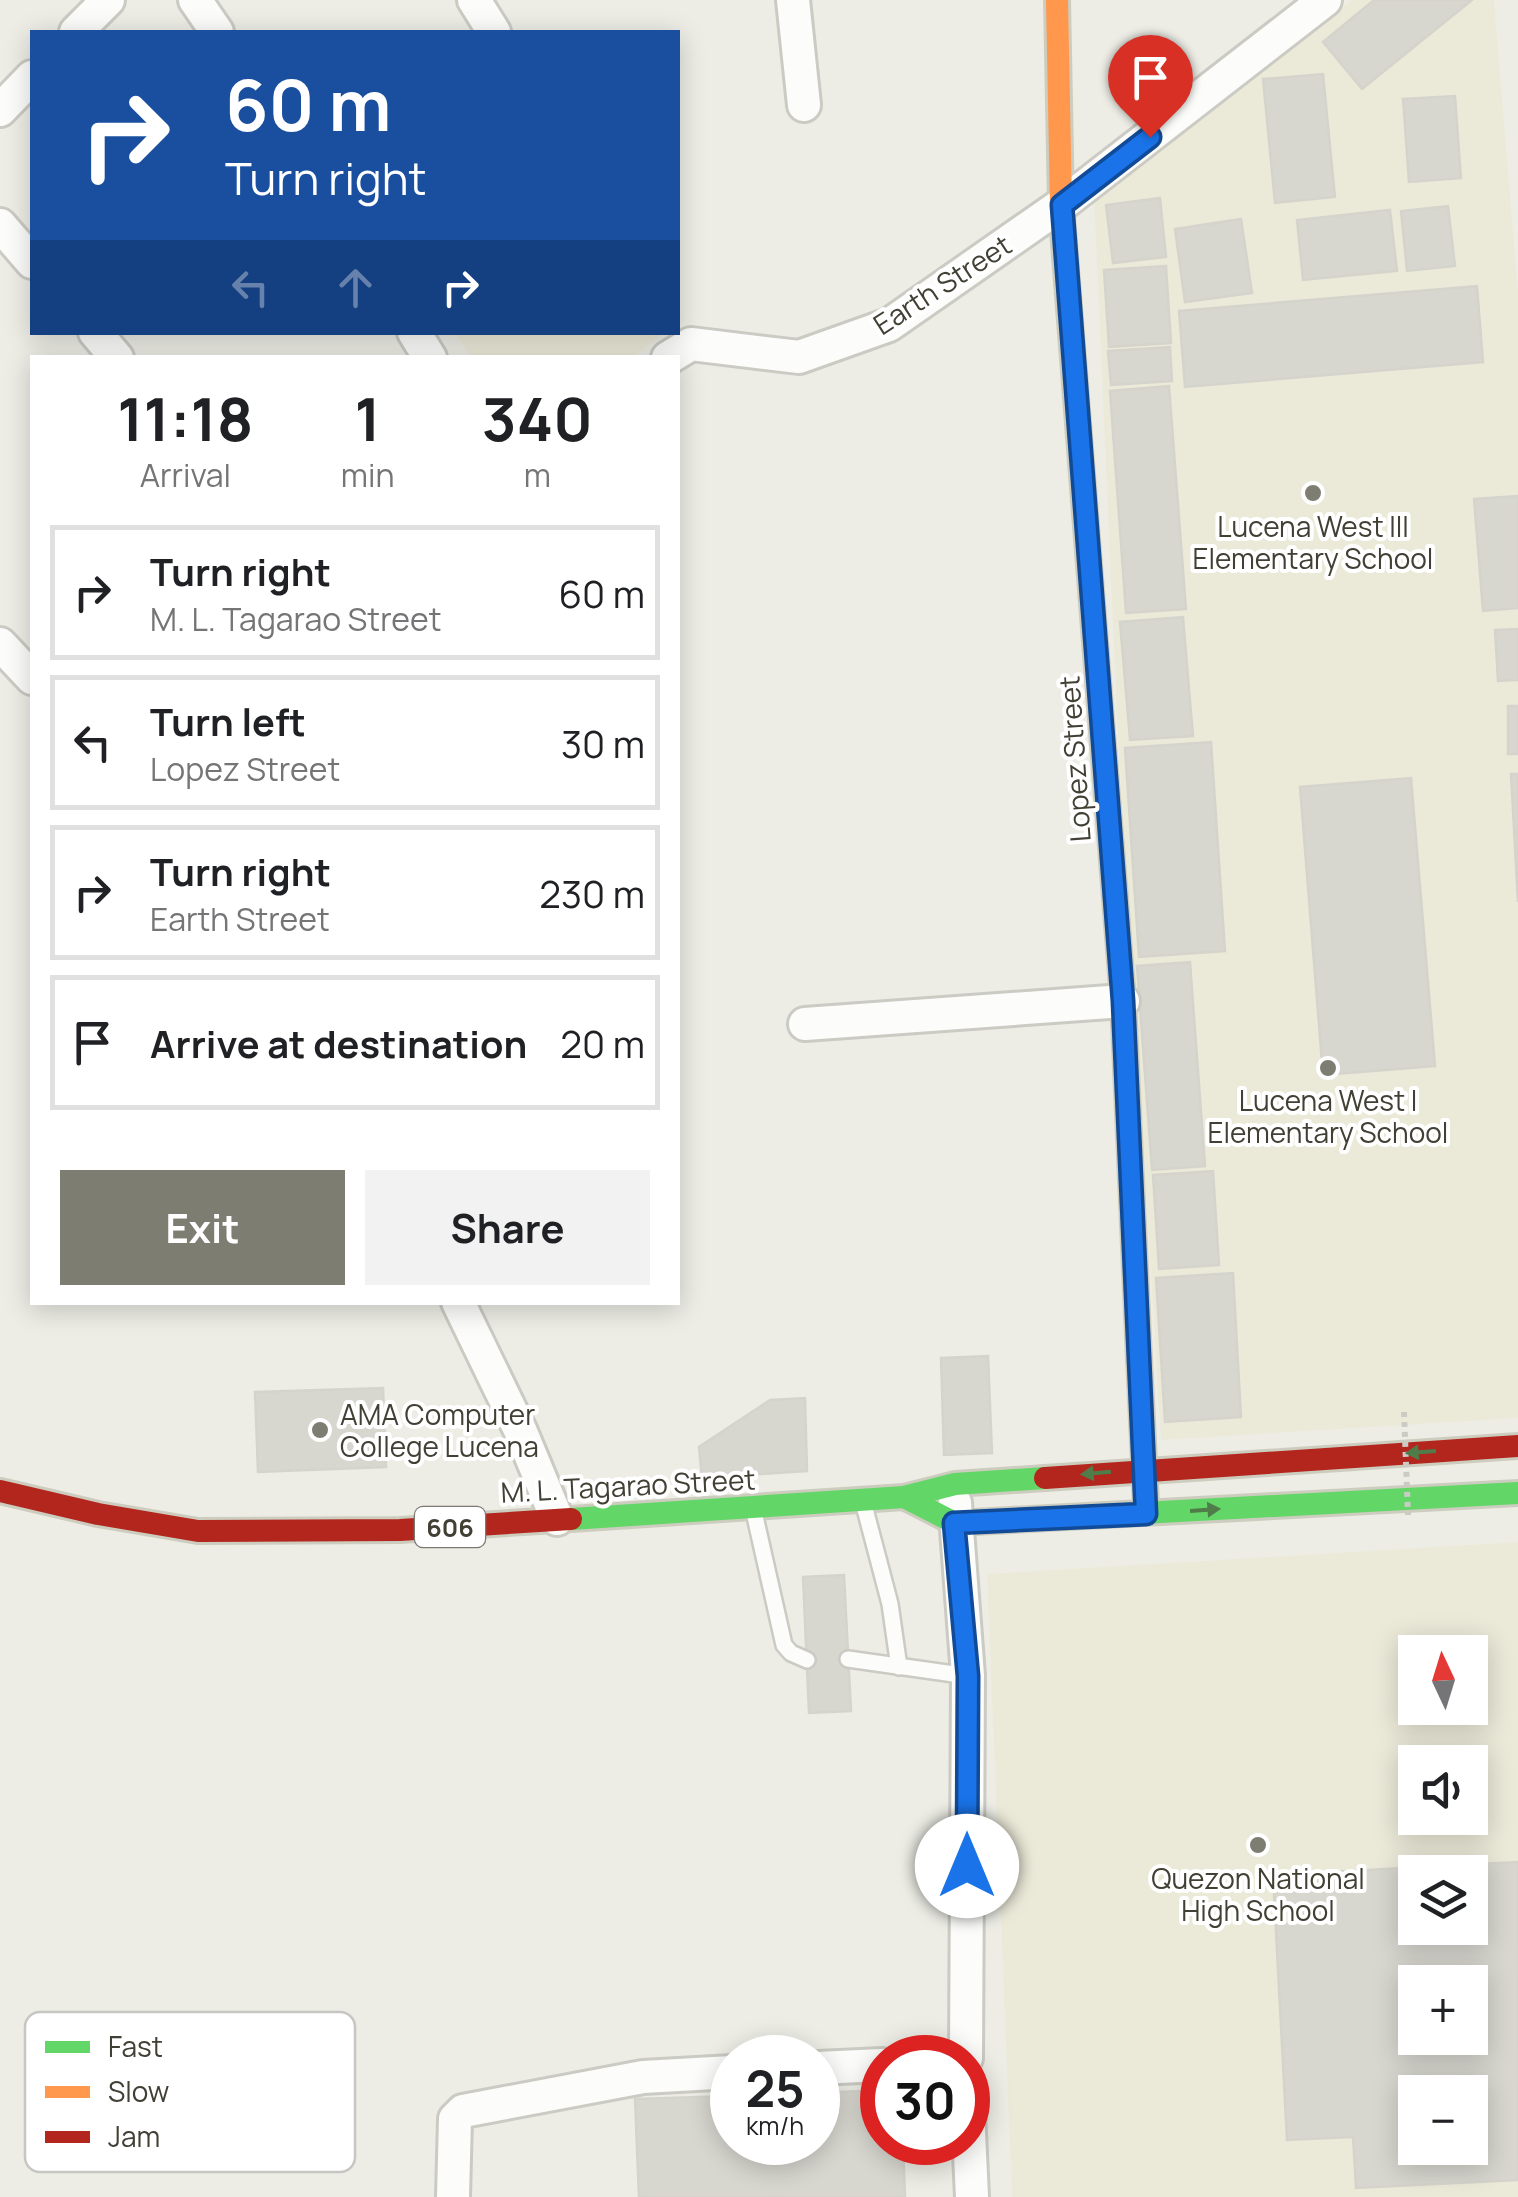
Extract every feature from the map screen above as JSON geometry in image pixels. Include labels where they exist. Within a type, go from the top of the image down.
[{"type":"main road","name":"Lopez Street","points":[[1056,0],[1062,205],[1123,1001],[1146,1514]]},
{"type":"main road","name":"M. L. Tagarao Street","points":[[0,1491],[98,1514],[198,1531],[400,1530],[904,1497],[955,1484],[1146,1469],[1518,1446]]},
{"type":"main road","points":[[904,1497],[954,1523],[1518,1492]]},
{"type":"street","points":[[78,30],[108,0]]},
{"type":"street","points":[[196,0],[216,30]]},
{"type":"street","points":[[474,0],[493,30]]},
{"type":"street","points":[[794,0],[804,105]]},
{"type":"street","name":"Earth Street","points":[[679,341],[799,357],[889,325],[1062,205],[1325,0]]},
{"type":"street","points":[[0,110],[30,79]]},
{"type":"street","points":[[0,225],[30,260]]},
{"type":"street","points":[[98,335],[115,355]]},
{"type":"street","points":[[0,644],[30,676]]},
{"type":"street","points":[[805,1024],[1123,1001]]},
{"type":"street","points":[[459,1305],[521,1432],[557,1518]]},
{"type":"street","points":[[955,1484],[954,1523],[968,1676],[966,2035]]},
{"type":"street","points":[[453,2197],[455,2120],[463,2110],[642,2077],[710,2073]]},
{"type":"street","points":[[971,2165],[972,2197]]},
{"type":"lane","points":[[863,1500],[887,1586],[898,1667]]},
{"type":"lane","points":[[753,1508],[784,1644],[791,1653],[807,1660]]},
{"type":"lane","points":[[848,1660],[968,1676]]},
{"type":"path","points":[[1404,1412],[1408,1514]]},
{"type":"shaded area","points":[[1352,0],[1494,0],[1518,292],[1518,1418],[1161,1440],[1117,718],[1094,196]]},
{"type":"shaded area","points":[[455,335],[660,335],[637,355],[470,355]]},
{"type":"shaded area","name":"Quezon National High School","points":[[1518,1542],[1518,2197],[1012,2197],[987,1574]]},
{"type":"building","points":[[1374,0],[1472,0],[1362,89],[1323,42]]},
{"type":"building","points":[[1323,74],[1335,197],[1275,203],[1263,79]]},
{"type":"building","points":[[1455,96],[1461,178],[1409,182],[1403,99]]},
{"type":"building","points":[[1160,198],[1166,257],[1113,263],[1106,205]]},
{"type":"building","points":[[1448,206],[1455,266],[1407,271],[1401,211]]},
{"type":"building","points":[[1390,210],[1397,271],[1303,280],[1297,220]]},
{"type":"building","points":[[1241,219],[1252,293],[1185,302],[1175,229]]},
{"type":"building","points":[[1166,266],[1171,343],[1109,347],[1104,270]]},
{"type":"building","points":[[1477,286],[1483,362],[1185,387],[1179,311]]},
{"type":"building","points":[[1170,347],[1172,381],[1111,385],[1108,351]]},
{"type":"building","points":[[1169,386],[1186,609],[1126,613],[1110,391]]},
{"type":"building","points":[[1518,496],[1518,608],[1483,611],[1474,499]]},
{"type":"building","points":[[1183,617],[1193,736],[1130,740],[1120,622]]},
{"type":"building","points":[[1518,629],[1518,680],[1498,681],[1495,630]]},
{"type":"building","points":[[1508,706],[1518,706],[1518,754],[1508,754]]},
{"type":"building","points":[[1211,742],[1225,951],[1139,957],[1125,748]]},
{"type":"building","points":[[1511,774],[1518,774],[1518,902]]},
{"type":"building","points":[[1411,778],[1435,1066],[1323,1075],[1300,787]]},
{"type":"building","points":[[1190,962],[1205,1166],[1152,1170],[1137,966]]},
{"type":"building","points":[[1213,1171],[1219,1265],[1159,1269],[1153,1175]]},
{"type":"building","points":[[1233,1273],[1241,1417],[1165,1422],[1156,1278]]},
{"type":"building","points":[[988,1356],[992,1453],[944,1455],[941,1358]]},
{"type":"building","name":"AMA Computer College Lucena","points":[[383,1388],[386,1467],[258,1472],[255,1392]]},
{"type":"building","points":[[805,1398],[807,1471],[702,1478],[699,1447],[770,1400]]},
{"type":"building","points":[[844,1575],[851,1711],[809,1713],[803,1577]]},
{"type":"building","points":[[1518,1862],[1518,2180],[1356,2188],[1353,2137],[1287,2140],[1273,1875],[1398,1868],[1398,1945],[1488,1945],[1488,1864]]},
{"type":"building","points":[[860,2091],[860,2165],[904,2165],[905,2197],[639,2197],[635,2099],[710,2097],[710,2165],[840,2165],[840,2092]]},
{"type":"traffic: fast","points":[[1096,655],[1123,1001],[1139,1359]]},
{"type":"traffic: fast","points":[[571,1519],[904,1497],[955,1484],[1045,1478]]},
{"type":"traffic: fast","points":[[904,1497],[955,1523],[1518,1493]]},
{"type":"traffic: slow","points":[[1057,0],[1061,205],[1096,655]]},
{"type":"traffic: slow","points":[[1139,1359],[1146,1505]]},
{"type":"traffic: jam","points":[[1045,1478],[1518,1446]]},
{"type":"traffic: jam","points":[[0,1491],[98,1514],[198,1531],[400,1530],[571,1519]]},
{"type":"place","name":"Lucena West III Elementary School","points":[[1313,493]]},
{"type":"place","name":"Lucena West I Elementary School","points":[[1328,1068]]},
{"type":"place","name":"AMA Computer College Lucena","points":[[320,1430]]},
{"type":"place","name":"Quezon National High School","points":[[1258,1845]]},
{"type":"route","points":[[967,1866],[968,1676],[954,1523],[1146,1514],[1123,1001],[1062,205],[1150,137]]}]
